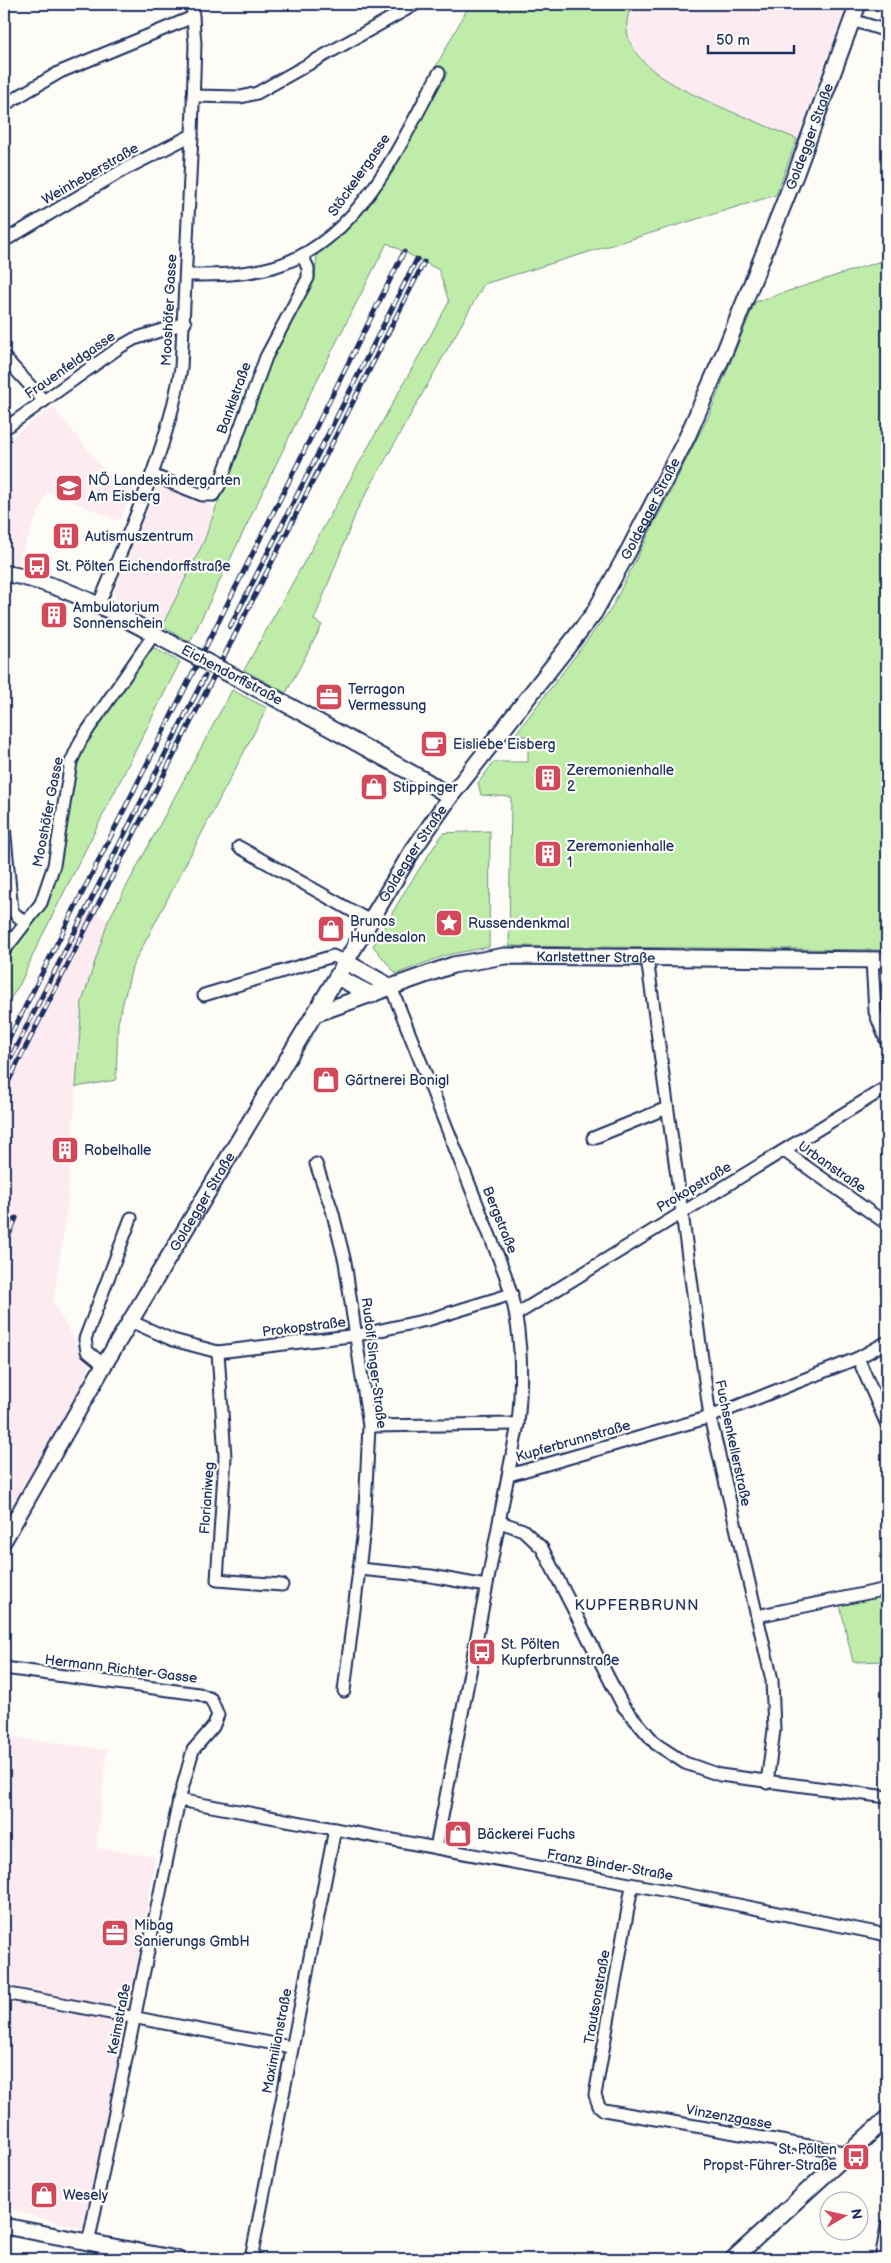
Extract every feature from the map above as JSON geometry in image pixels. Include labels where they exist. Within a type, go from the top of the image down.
[{"type":"street","name":"Mooshöfer Gasse","points":[[99,604],[152,475],[175,404],[181,368],[185,323],[192,135],[192,4]]},
{"type":"street","points":[[193,96],[241,97],[257,93],[416,4]]},
{"type":"street","name":"Goldegger Straße","points":[[4,1540],[130,1321],[411,853],[450,797],[589,620],[629,550],[687,437],[724,353],[796,173],[858,4]]},
{"type":"street","points":[[4,105],[60,72],[193,17]]},
{"type":"street","points":[[852,20],[887,31]]},
{"type":"street","name":"Stöckelergasse","points":[[187,276],[250,272],[275,266],[302,256],[327,240],[355,213],[402,142],[439,73]]},
{"type":"street","name":"Weinheberstraße","points":[[4,241],[123,170],[192,135]]},
{"type":"street","name":"Banklstraße","points":[[152,475],[202,495],[213,495],[219,486],[266,357],[308,278],[308,268],[302,256]]},
{"type":"street","name":"Frauenfeldgasse","points":[[4,429],[120,347],[134,339],[185,323]]},
{"type":"street","points":[[4,357],[44,400]]},
{"type":"street","name":"Eichendorffstraße","points":[[4,573],[57,586],[99,604],[426,781],[450,797]]},
{"type":"street","name":"Mooshöfer Gasse","points":[[4,951],[24,922],[37,910],[41,902],[54,865],[71,762],[81,740],[159,636]]},
{"type":"street","points":[[4,826],[8,911],[24,922]]},
{"type":"street","points":[[239,847],[370,921]]},
{"type":"street","points":[[204,995],[333,956],[391,987]]},
{"type":"street","name":"Karlstettner Straße","points":[[315,1014],[453,965],[505,956],[887,960]]},
{"type":"street","name":"Fuchsenkellerstraße","points":[[647,958],[710,1417],[772,1680],[774,1730],[767,1783]]},
{"type":"street","points":[[872,960],[875,1012],[887,1042]]},
{"type":"street","points":[[337,977],[372,995]]},
{"type":"street","name":"Bergstraße","points":[[391,987],[512,1294],[517,1314],[522,1360],[518,1424],[509,1475]]},
{"type":"street","name":"Prokopstraße","points":[[517,1314],[887,1087]]},
{"type":"street","points":[[593,1138],[667,1108]]},
{"type":"street","name":"Urbanstraße","points":[[784,1151],[887,1224]]},
{"type":"street","name":"Rudolf Singer-Straße","points":[[316,1164],[332,1210],[345,1262],[358,1335],[369,1426],[366,1502],[344,1692]]},
{"type":"street","points":[[104,1365],[87,1351],[85,1339],[131,1218]]},
{"type":"street","name":"Prokopstraße","points":[[130,1321],[173,1340],[218,1352],[358,1335],[427,1320],[512,1294]]},
{"type":"street","name":"Kupferbrunnstraße","points":[[436,1848],[509,1475],[710,1417],[858,1358],[887,1342]]},
{"type":"street","name":"Florianiweg","points":[[218,1352],[225,1457],[217,1580],[282,1585]]},
{"type":"street","points":[[858,1358],[887,1425]]},
{"type":"street","points":[[369,1426],[518,1424]]},
{"type":"street","points":[[500,1522],[523,1530],[542,1548],[623,1706],[656,1744],[685,1763],[720,1775],[767,1783],[887,1797]]},
{"type":"street","points":[[359,1569],[431,1576],[486,1586]]},
{"type":"street","points":[[757,1616],[887,1589]]},
{"type":"street","name":"Hermann Richter-Gasse","points":[[4,1668],[199,1694],[211,1699],[217,1710],[217,1720],[192,1750],[179,1800]]},
{"type":"street","name":"Franz Binder-Straße","points":[[179,1800],[632,1886],[689,1895],[887,1935]]},
{"type":"street","name":"Keimstraße","points":[[88,2244],[179,1800]]},
{"type":"street","name":"Maximilianstraße","points":[[251,2259],[335,1829]]},
{"type":"street","name":"Trautsonstraße","points":[[604,2110],[599,2106],[595,2095],[632,1886]]},
{"type":"street","points":[[4,1993],[291,2047]]},
{"type":"street","name":"Vinzenzgasse","points":[[604,2110],[849,2153]]},
{"type":"street","points":[[733,2259],[887,2118]]},
{"type":"street","points":[[4,2226],[88,2244],[178,2259]]},
{"type":"street","points":[[881,2259],[887,2226]]},
{"type":"shaded area","points":[[632,4],[847,4],[797,139],[687,92],[661,78],[642,60],[632,44],[626,29],[626,17]]},
{"type":"shaded area","name":"NÖ Landeskindergarten Am Eisberg","points":[[53,407],[106,473],[135,485],[120,521],[47,491],[17,565],[4,564],[4,443]]},
{"type":"shaded area","points":[[158,484],[217,508],[204,541],[162,626],[123,605],[115,598],[114,590]]},
{"type":"shaded area","points":[[85,907],[108,921],[82,1002],[67,1208],[53,1303],[90,1366],[88,1373],[4,1525],[4,1056]]},
{"type":"shaded area","points":[[4,1736],[107,1750],[96,1848],[155,1857],[127,2026],[85,2229],[4,2208]]},
{"type":"green space","points":[[470,4],[632,4],[627,25],[630,43],[641,59],[656,73],[694,95],[797,139],[776,195],[484,284],[357,510],[314,620],[322,625],[286,693],[244,670],[449,302],[439,270],[387,243],[311,392],[190,642],[162,626],[204,541],[269,360],[315,278],[317,253],[339,236],[358,216],[375,195],[406,148],[445,74],[435,68]]},
{"type":"green space","points":[[887,259],[887,950],[509,946],[511,797],[481,795],[478,783],[494,762],[528,762],[528,736],[514,736],[611,609],[709,415],[755,302]]},
{"type":"green space","points":[[151,647],[180,662],[38,944],[20,984],[4,1008],[4,957],[21,939],[40,913],[74,763],[86,739]]},
{"type":"green space","points":[[232,690],[267,708],[132,967],[118,1023],[116,1080],[76,1087],[82,1002],[108,921]]},
{"type":"green space","points":[[490,831],[489,947],[446,955],[396,974],[373,946],[405,891],[443,833]]},
{"type":"green space","points":[[887,1594],[887,1661],[853,1662],[840,1605]]},
{"type":"railway","points":[[4,1049],[404,252]]},
{"type":"railway","points":[[230,627],[417,259]]},
{"type":"railway","points":[[4,1090],[424,262]]},
{"type":"railway","points":[[4,1071],[205,676]]},
{"type":"railway","points":[[4,1247],[16,1218]]},
{"type":"place","name":"NÖ Landeskindergarten Am Eisberg","points":[[69,488]]},
{"type":"place","name":"Autismuszentrum","points":[[66,536]]},
{"type":"place","name":"St. Pölten Eichendorffstraße","points":[[37,566]]},
{"type":"place","name":"Ambulatorium Sonnenschein","points":[[54,615]]},
{"type":"place","name":"Terragon Vermessung","points":[[329,697]]},
{"type":"place","name":"Eisliebe Eisberg","points":[[434,744]]},
{"type":"place","name":"Zeremonienhalle 2","points":[[548,778]]},
{"type":"place","name":"Stippinger","points":[[374,787]]},
{"type":"place","name":"Zeremonienhalle 1","points":[[548,854]]},
{"type":"place","name":"Russendenkmal","points":[[449,923]]},
{"type":"place","name":"Brunos Hundesalon","points":[[331,929]]},
{"type":"place","name":"Gärtnerei Bonigl","points":[[326,1080]]},
{"type":"place","name":"Robelhalle","points":[[65,1150]]},
{"type":"place","name":"St. Pölten Kupferbrunnstraße","points":[[482,1652]]},
{"type":"place","name":"Bäckerei Fuchs","points":[[458,1834]]},
{"type":"place","name":"Mibag Sanierungs GmbH","points":[[115,1933]]},
{"type":"place","name":"St. Pölten Propst-Führer-Straße","points":[[856,2157]]},
{"type":"place","name":"Wesely","points":[[44,2195]]},
{"type":"district","name":"KUPFERBRUNN","points":[[637,1605]]}]
